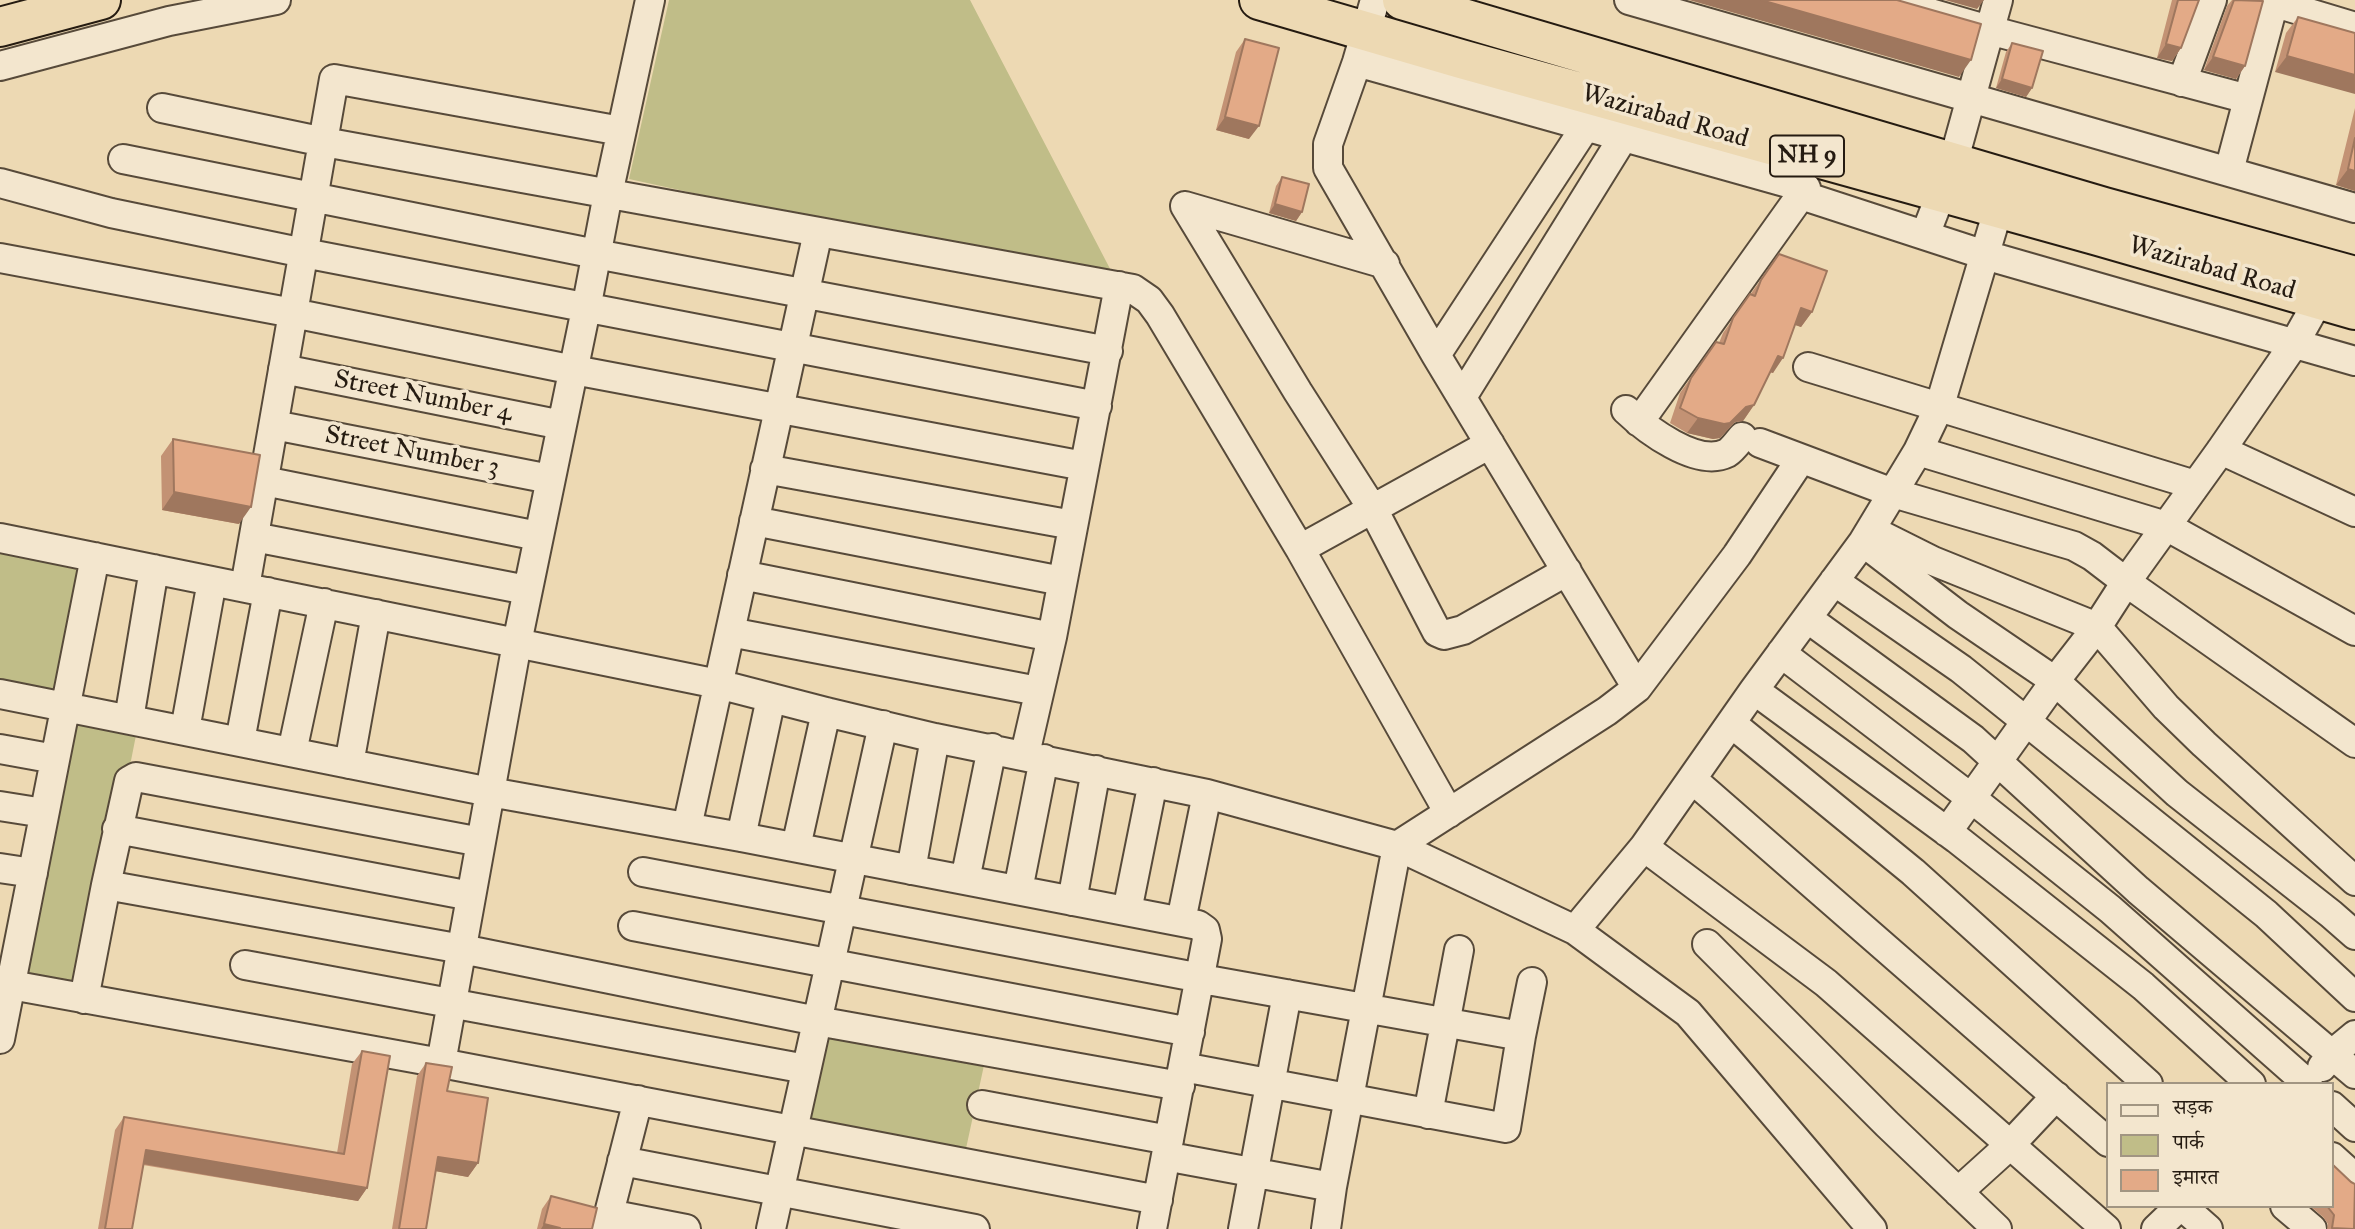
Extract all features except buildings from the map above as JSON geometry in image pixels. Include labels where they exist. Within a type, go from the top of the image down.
[{"type":"highway","points":[[0,27],[101,0]]},
{"type":"highway","name":"Wazirabad Road","points":[[1259,0],[1366,31],[1630,122],[1946,178],[1998,210],[2341,289]]},
{"type":"highway","name":"Wazirabad Road","points":[[1402,0],[1946,178],[2341,289]]},
{"type":"street","points":[[0,66],[169,21],[276,0]]},
{"type":"street","points":[[442,1063],[527,590],[650,0]]},
{"type":"street","points":[[1629,0],[2355,208]]},
{"type":"street","points":[[1885,0],[2248,99]]},
{"type":"street","points":[[1925,236],[1946,178],[1998,0]]},
{"type":"street","points":[[2182,82],[2213,0]]},
{"type":"street","points":[[2229,171],[2270,1],[2355,27]]},
{"type":"street","points":[[1637,688],[1436,355],[1328,168],[1328,144],[1366,31],[1586,126],[1630,122],[1806,188],[1631,415],[1681,450],[1707,456],[1726,453],[1751,440],[1893,493],[2074,546],[2092,556],[2355,743]]},
{"type":"street","points":[[240,741],[256,589],[254,537],[334,79],[621,131]]},
{"type":"street","points":[[162,108],[324,142],[1133,289],[1149,300],[1160,315],[1300,550],[1449,813]]},
{"type":"street","points":[[1462,397],[1630,122]]},
{"type":"street","points":[[1436,355],[1586,126]]},
{"type":"street","points":[[123,159],[596,254],[1108,351]]},
{"type":"street","points":[[0,183],[111,213],[304,253],[1097,406]]},
{"type":"street","points":[[1801,195],[1985,255],[2355,360]]},
{"type":"street","points":[[1385,264],[1291,239],[1185,206],[1374,511],[1437,632],[1444,635],[1463,630],[1567,571]]},
{"type":"street","points":[[1575,930],[1644,847],[1867,536],[1918,451],[1940,405],[1998,210]]},
{"type":"street","points":[[687,827],[818,232]]},
{"type":"street","points":[[0,258],[1084,466]]},
{"type":"street","points":[[1018,890],[1034,757],[1038,691],[1052,637],[1119,286]]},
{"type":"street","points":[[1947,832],[2097,627],[2294,344],[2341,289]]},
{"type":"street","points":[[1808,367],[1940,405],[2195,485]]},
{"type":"street","name":"Street Number 4","points":[[283,369],[562,425]]},
{"type":"street","name":"Street Number 3","points":[[274,425],[550,479]]},
{"type":"street","points":[[1300,550],[1490,444]]},
{"type":"street","points":[[2221,450],[2355,512]]},
{"type":"street","points":[[1918,451],[2166,526],[2355,631]]},
{"type":"street","points":[[1326,1229],[1396,846],[1607,711],[1637,688],[1737,555],[1801,460]]},
{"type":"street","points":[[765,469],[1073,525]]},
{"type":"street","points":[[264,481],[538,536]]},
{"type":"street","points":[[754,521],[1062,581]]},
{"type":"street","points":[[1867,536],[2097,627],[2185,725],[2355,881]]},
{"type":"street","points":[[1867,536],[1958,615],[2055,681],[2177,793],[2355,935]]},
{"type":"street","points":[[254,537],[527,590]]},
{"type":"street","points":[[0,538],[718,684],[935,737],[1207,794],[1396,846],[1575,930],[1688,1013],[1872,1229]]},
{"type":"street","points":[[0,1038],[11,930],[33,873],[94,557]]},
{"type":"street","points":[[129,719],[154,569]]},
{"type":"street","points":[[742,575],[1052,637]]},
{"type":"street","points":[[185,730],[212,581]]},
{"type":"street","points":[[1834,581],[1961,669],[2266,914],[2355,997]]},
{"type":"street","points":[[292,752],[324,604]]},
{"type":"street","points":[[349,764],[376,614]]},
{"type":"street","points":[[1807,618],[1973,739],[2138,890],[2355,1074]]},
{"type":"street","points":[[730,632],[1038,691]]},
{"type":"street","points":[[1781,653],[1971,798],[2110,909],[2306,1082]]},
{"type":"street","points":[[1754,690],[1947,832],[2143,986],[2249,1082]]},
{"type":"street","points":[[0,694],[490,792],[741,836],[1198,925],[1205,930],[1207,939],[1207,980],[1190,1032],[1182,1077],[1175,1149],[1158,1200],[1152,1229]]},
{"type":"street","points":[[741,836],[771,698]]},
{"type":"street","points":[[796,848],[826,712]]},
{"type":"street","points":[[1731,723],[1913,872],[2146,1082]]},
{"type":"street","points":[[771,1229],[883,725]]},
{"type":"street","points":[[911,870],[935,737]]},
{"type":"street","points":[[965,880],[992,748]]},
{"type":"street","points":[[0,749],[55,759]]},
{"type":"street","points":[[1072,901],[1096,770]]},
{"type":"street","points":[[84,999],[117,829],[129,781],[136,777],[481,842]]},
{"type":"street","points":[[1692,779],[2106,1140]]},
{"type":"street","points":[[1127,911],[1153,782]]},
{"type":"street","points":[[1181,921],[1207,794]]},
{"type":"street","points":[[0,806],[44,813]]},
{"type":"street","points":[[117,829],[471,896]]},
{"type":"street","points":[[1644,847],[1826,983],[2106,1229]]},
{"type":"street","points":[[0,867],[33,873]]},
{"type":"street","points":[[643,872],[1207,980],[1521,1036]]},
{"type":"street","points":[[106,885],[462,949],[817,1021],[1182,1077],[1270,1084],[1506,1128],[1532,982]]},
{"type":"street","points":[[633,926],[1190,1032]]},
{"type":"street","points":[[1707,944],[1887,1125],[1997,1229]]},
{"type":"street","points":[[1428,1114],[1459,950]]},
{"type":"street","points":[[245,965],[806,1069]]},
{"type":"street","points":[[5,984],[442,1063],[1158,1200]]},
{"type":"street","points":[[1244,1229],[1287,994]]},
{"type":"street","points":[[2310,1082],[2332,1054],[2355,1035]]},
{"type":"street","points":[[1958,1192],[2010,1145],[2056,1096]]},
{"type":"street","points":[[638,1100],[607,1221],[686,1229]]},
{"type":"street","points":[[982,1105],[1175,1149],[1253,1172],[1332,1187]]},
{"type":"street","points":[[2334,1108],[2355,1127]]},
{"type":"street","points":[[2334,1159],[2355,1178]]},
{"type":"street","points":[[622,1161],[975,1229]]},
{"type":"street","points":[[2156,1229],[2179,1208]]},
{"type":"street","points":[[2183,1208],[2208,1229]]},
{"type":"street","points":[[2287,1208],[2312,1229]]},
{"type":"green space","points":[[669,0],[970,0],[1119,286],[629,179]]},
{"type":"green space","points":[[0,538],[95,557],[65,706],[139,720],[84,999],[11,984],[65,707],[0,694]]},
{"type":"green space","points":[[829,1027],[986,1056],[962,1167],[805,1137]]}]
